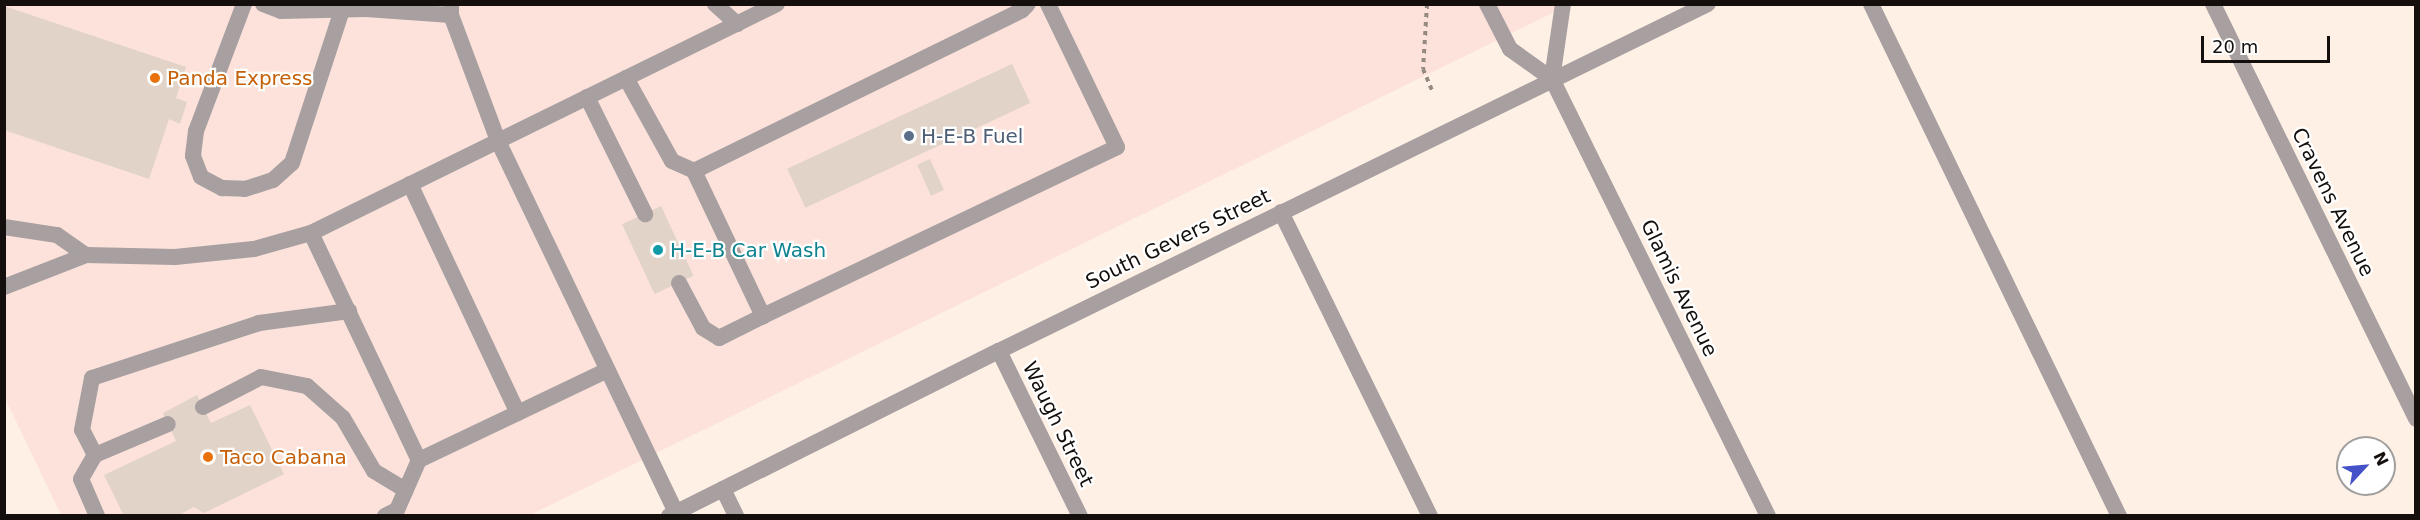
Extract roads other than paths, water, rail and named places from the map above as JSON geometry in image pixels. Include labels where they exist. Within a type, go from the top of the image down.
[{"type":"street","points":[[244,4],[196,131],[193,156],[201,177],[222,188],[245,189],[273,180],[292,163],[342,10]]},
{"type":"street","points":[[263,4],[281,11],[451,10],[498,141],[608,370],[673,514]]},
{"type":"street","points":[[715,4],[737,24]]},
{"type":"street","points":[[4,287],[86,255],[176,257],[232,252],[254,249],[311,233],[777,4]]},
{"type":"street","points":[[694,171],[1022,10],[1028,4]]},
{"type":"street","points":[[679,283],[703,327],[719,338],[1117,147],[1048,4]]},
{"type":"street","points":[[1487,4],[1510,49],[1552,79],[1563,4]]},
{"type":"street","name":"South Gevers Street","points":[[673,514],[1281,212],[1708,4]]},
{"type":"street","points":[[1871,4],[2119,516]]},
{"type":"street","name":"Cravens Avenue","points":[[2213,4],[2415,419]]},
{"type":"street","points":[[626,78],[672,161],[694,171],[763,316]]},
{"type":"street","name":"Glamis Avenue","points":[[1552,79],[1768,516]]},
{"type":"street","points":[[587,97],[645,214]]},
{"type":"street","points":[[410,184],[518,413]]},
{"type":"street","points":[[1281,212],[1430,516]]},
{"type":"street","points":[[4,227],[57,235],[86,255]]},
{"type":"street","points":[[311,233],[419,460]]},
{"type":"street","points":[[95,455],[82,430],[92,378],[259,323],[349,311]]},
{"type":"street","name":"Waugh Street","points":[[999,351],[1080,516]]},
{"type":"street","points":[[385,516],[397,510],[419,460],[608,370]]},
{"type":"street","points":[[203,407],[261,376],[308,386],[343,418],[374,471],[406,490]]},
{"type":"street","points":[[97,516],[81,479],[95,455],[168,424]]},
{"type":"street","points":[[723,489],[736,516]]},
{"type":"place","name":"Panda Express","points":[[155,78]]},
{"type":"place","name":"H-E-B Fuel","points":[[909,136]]},
{"type":"place","name":"H-E-B Car Wash","points":[[658,250]]},
{"type":"place","name":"Taco Cabana","points":[[208,457]]}]
